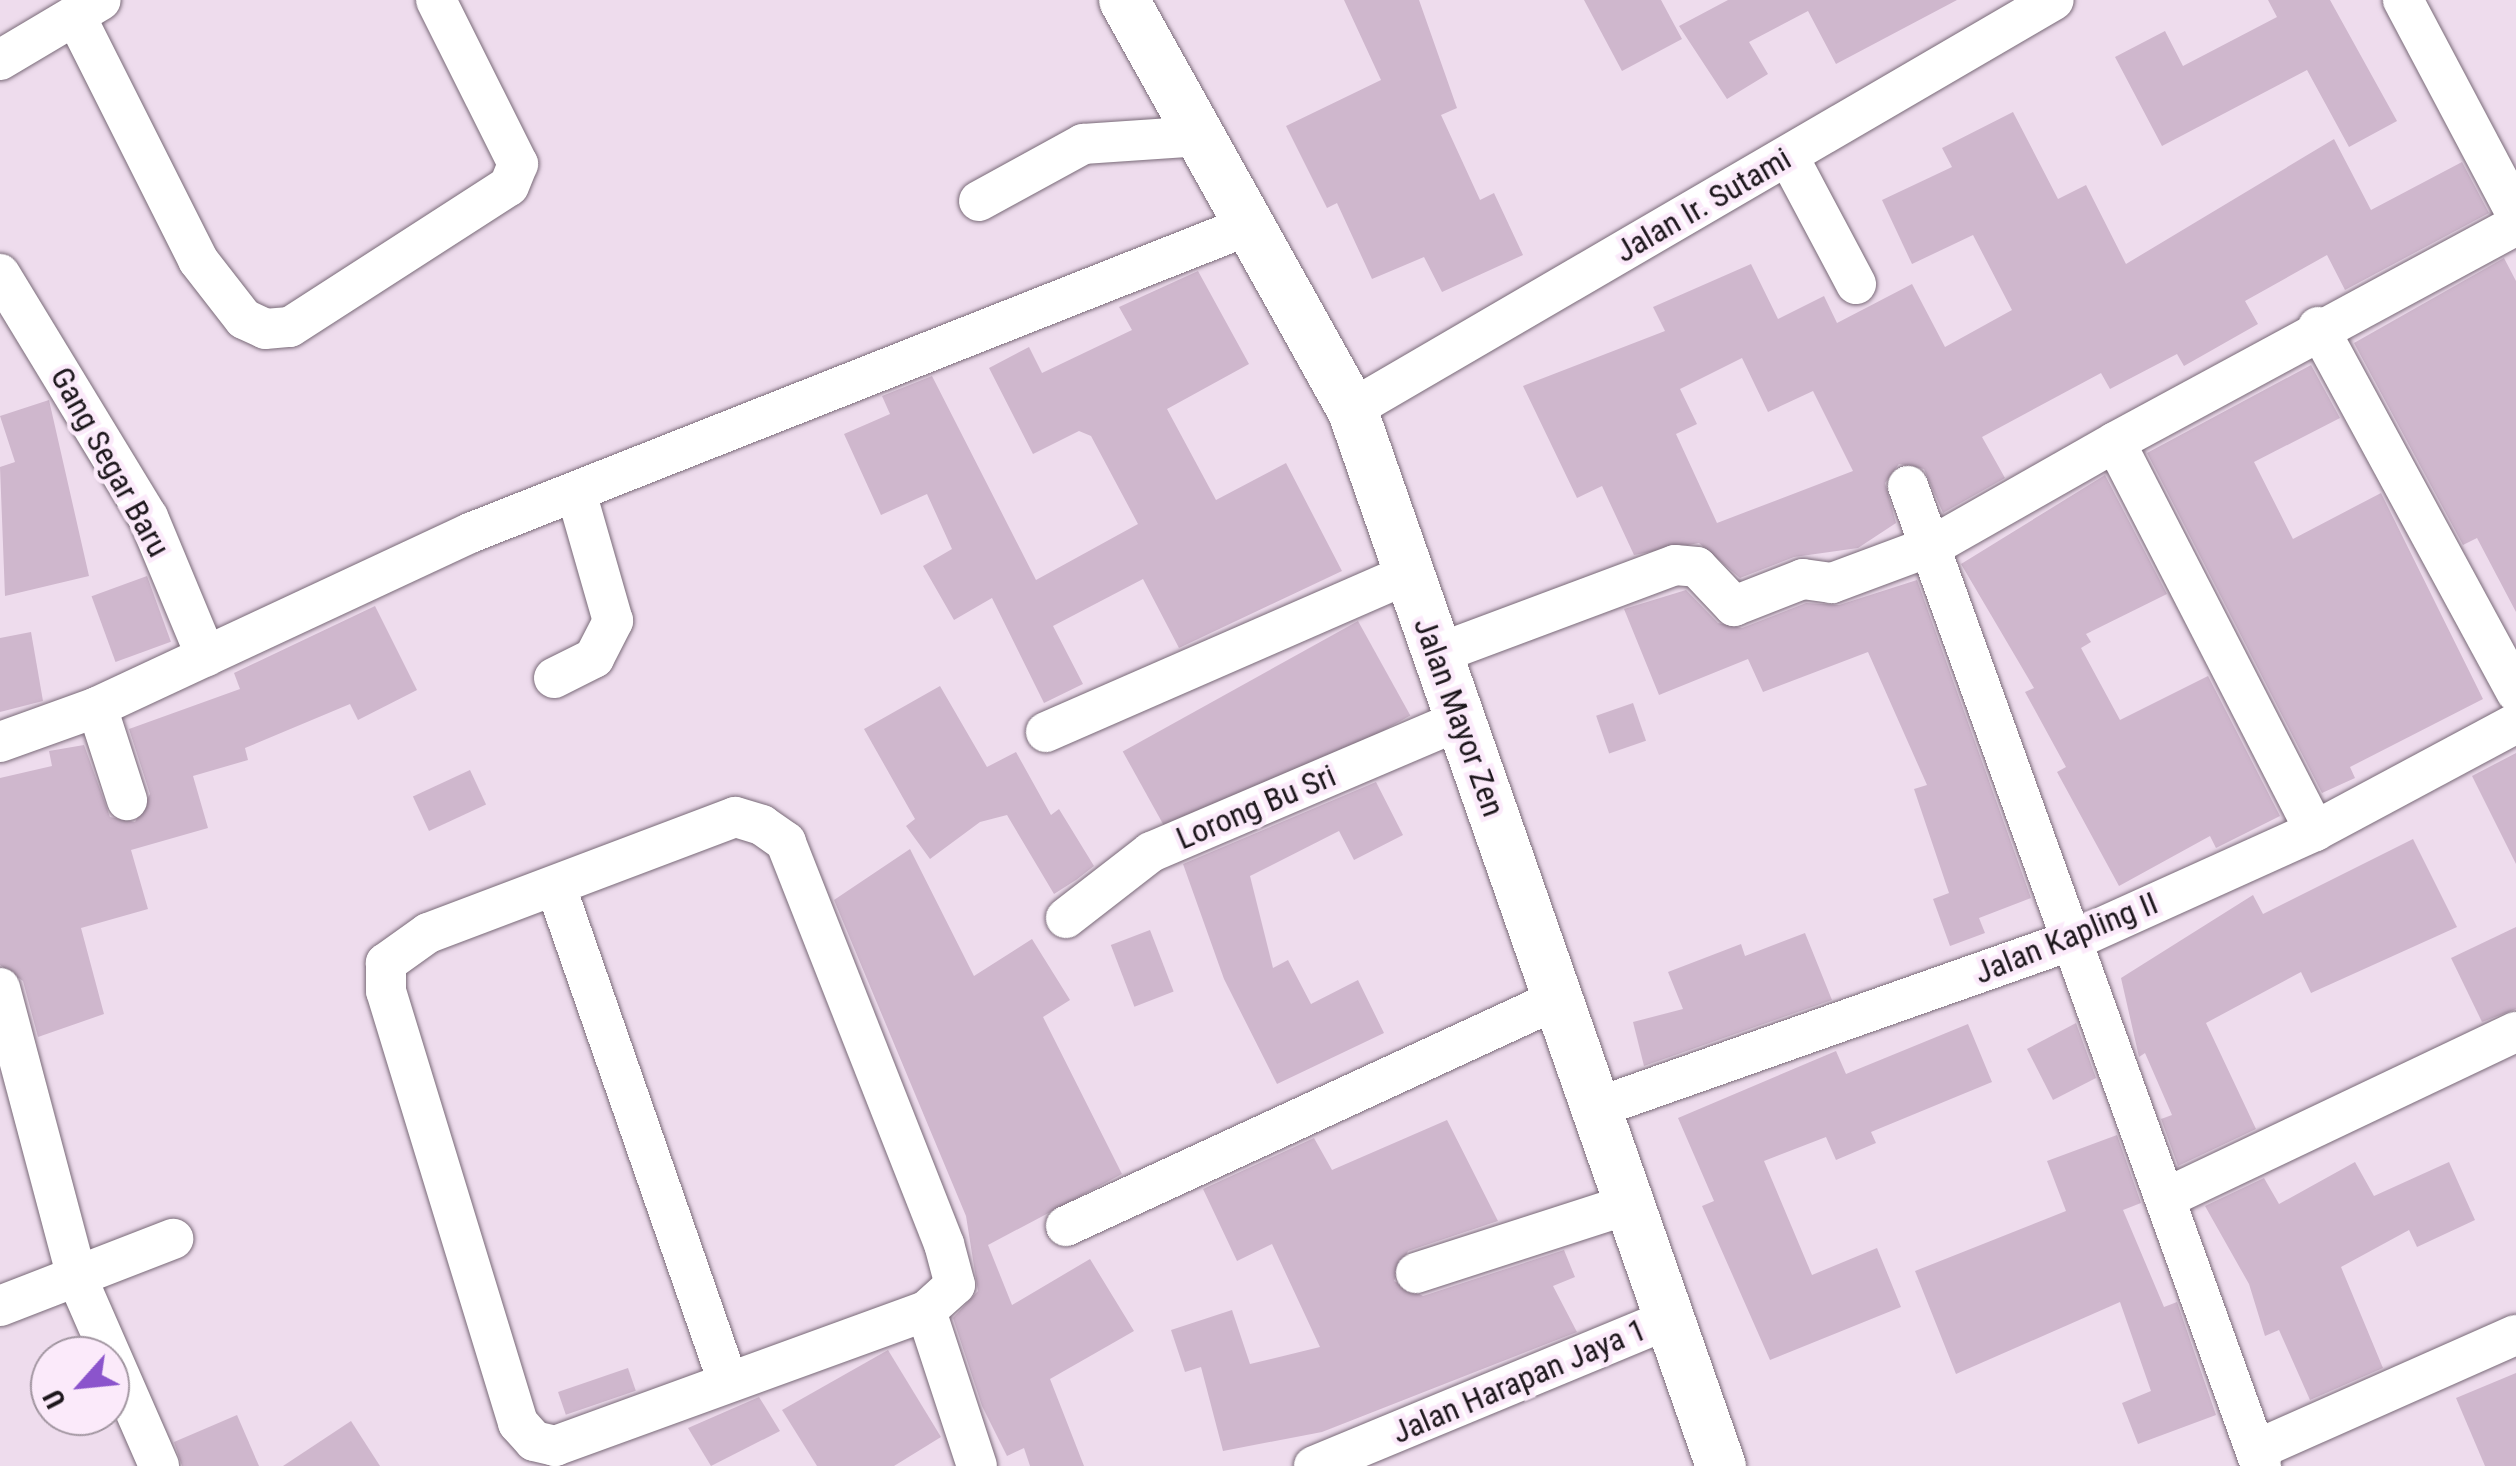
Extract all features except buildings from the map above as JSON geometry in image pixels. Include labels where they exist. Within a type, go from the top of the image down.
[{"type":"street","points":[[0,60],[89,9],[198,260],[244,320],[265,329],[290,327],[509,186],[518,164],[436,0]]},
{"type":"street","name":"Jalan Mayor Zen","points":[[1124,0],[1352,409],[1720,1466]]},
{"type":"street","name":"Jalan Ir. Sutami","points":[[1352,409],[2054,0]]},
{"type":"street","points":[[2403,0],[2516,213]]},
{"type":"street","points":[[979,200],[1083,144],[1201,136]]},
{"type":"street","points":[[1788,156],[1856,284]]},
{"type":"street","points":[[0,742],[97,707],[206,656],[275,617],[576,492],[1252,224]]},
{"type":"street","points":[[1437,654],[1675,565],[1697,567],[1734,606],[1788,582],[1832,583],[1934,545],[2318,327],[2516,224]]},
{"type":"street","name":"Gang Segar Baru","points":[[0,274],[148,517],[206,656]]},
{"type":"street","points":[[2318,327],[2516,692]]},
{"type":"street","points":[[2116,442],[2315,831]]},
{"type":"street","points":[[1908,486],[1934,545],[2078,938],[2259,1458],[2516,1335]]},
{"type":"street","points":[[554,678],[594,658],[612,621],[576,492]]},
{"type":"street","points":[[1046,732],[1407,574]]},
{"type":"street","points":[[97,707],[127,800]]},
{"type":"street","name":"Lorong Bu Sri","points":[[1066,918],[1152,852],[1461,720]]},
{"type":"street","name":"Jalan Kapling II","points":[[1596,1108],[2078,938],[2315,831],[2516,723]]},
{"type":"street","points":[[735,818],[786,842],[944,1244],[955,1286],[926,1311],[727,1379],[555,1446],[534,1441],[518,1423],[386,991],[386,963],[428,933],[557,890],[735,818]]},
{"type":"street","points":[[557,890],[727,1379]]},
{"type":"street","points":[[0,988],[76,1278],[158,1466]]},
{"type":"street","points":[[1066,1226],[1558,999]]},
{"type":"street","points":[[2168,1197],[2516,1032]]},
{"type":"street","points":[[1416,1272],[1629,1204]]},
{"type":"street","points":[[0,1306],[173,1238]]},
{"type":"street","points":[[926,1311],[977,1466]]},
{"type":"street","name":"Jalan Harapan Jaya 1","points":[[1314,1466],[1668,1319]]}]
